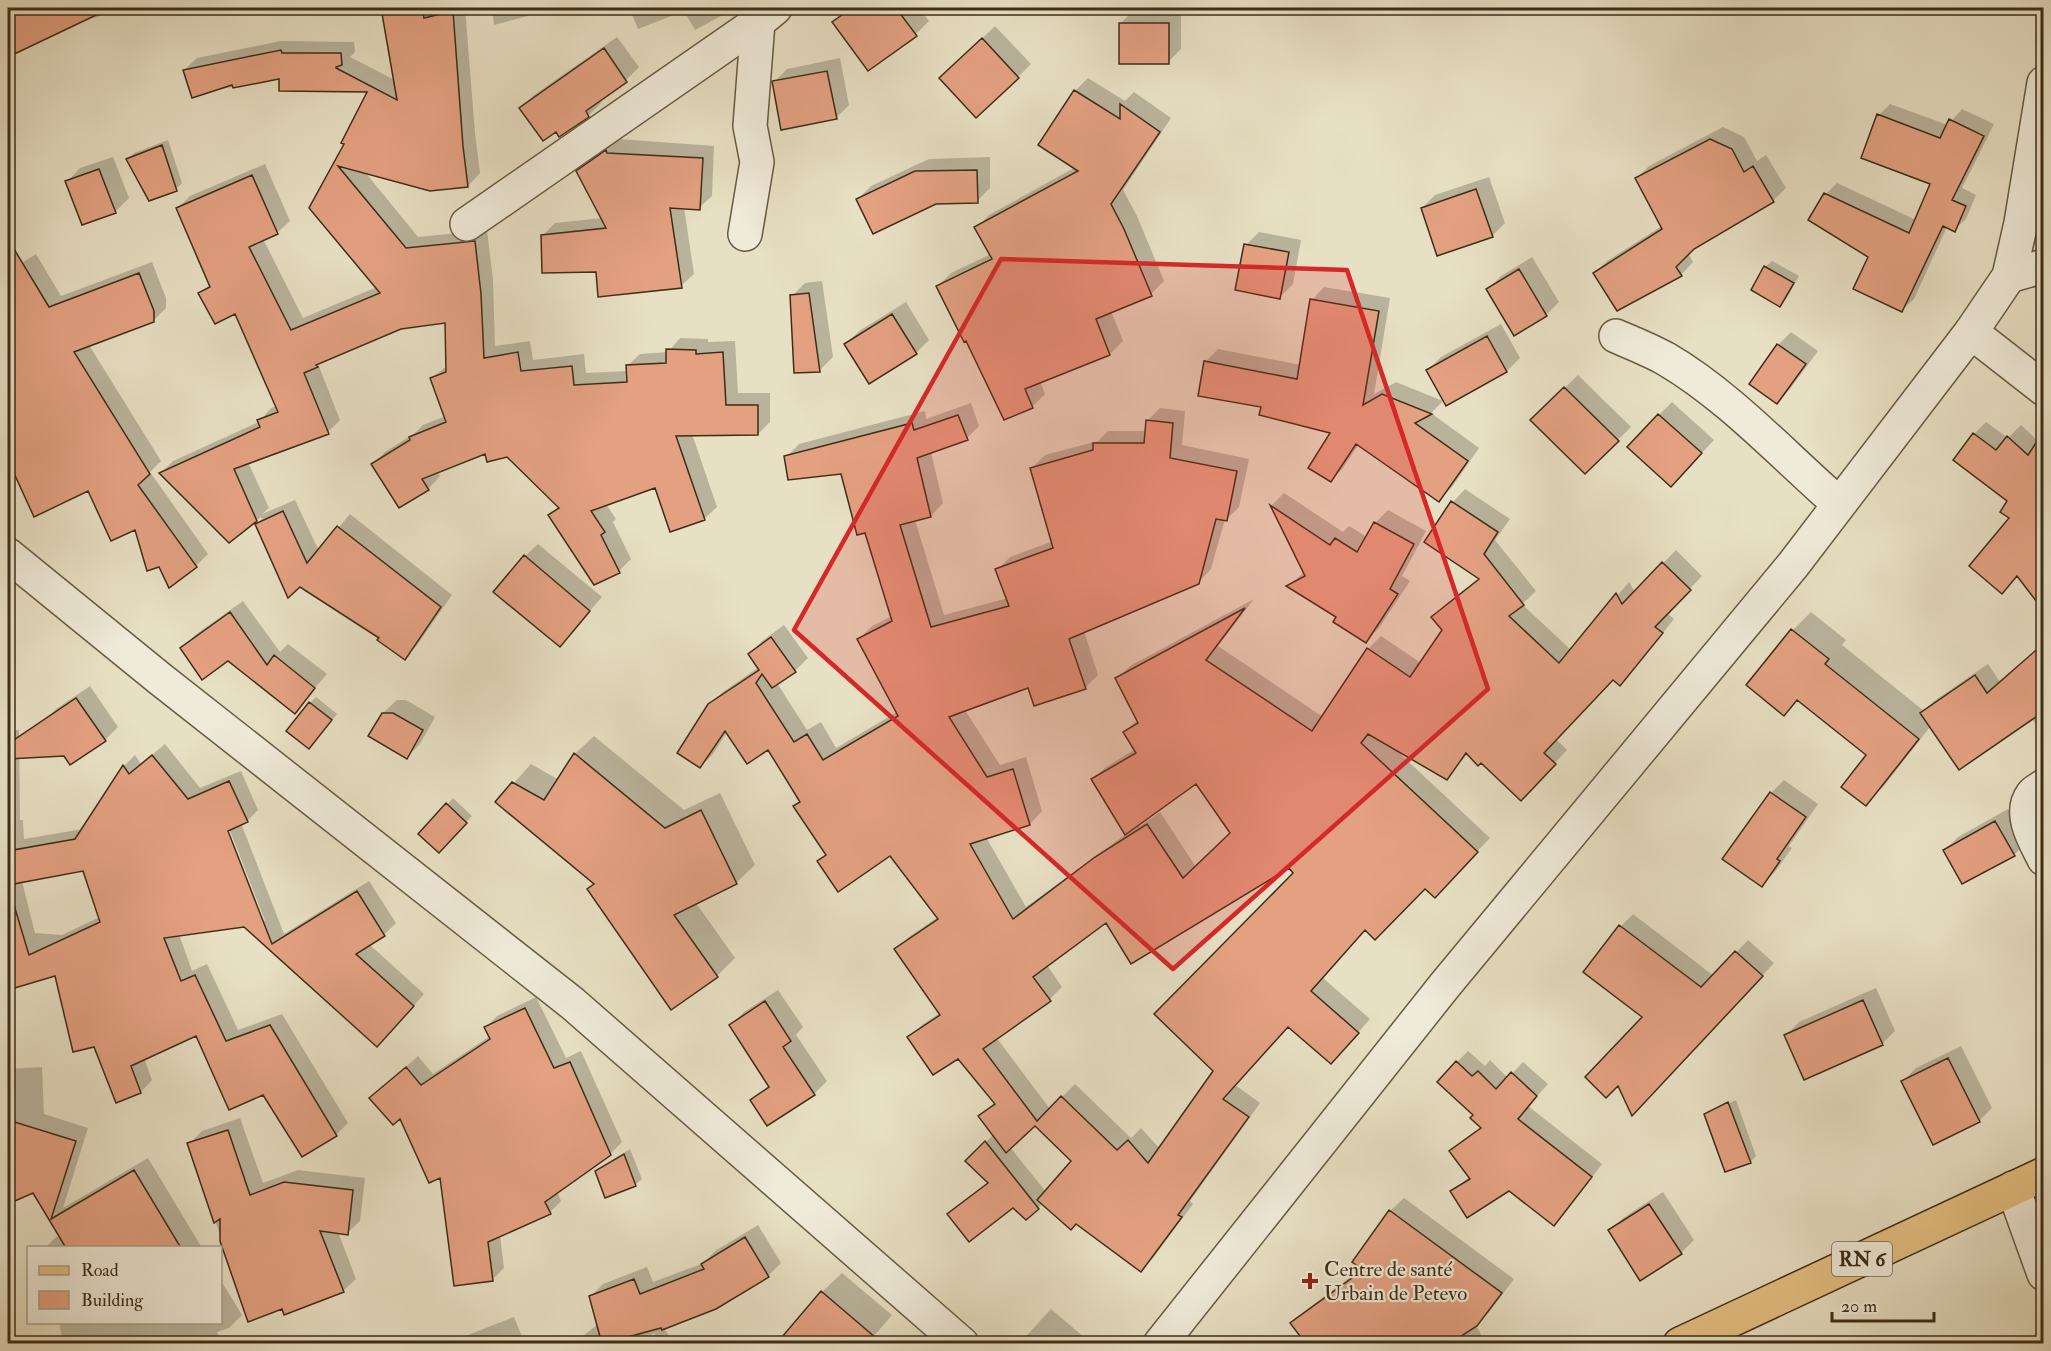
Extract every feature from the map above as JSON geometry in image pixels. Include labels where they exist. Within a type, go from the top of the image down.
[{"type":"main road","name":"RN 6","points":[[1680,1344],[2043,1174]]},
{"type":"street","points":[[467,224],[766,15]]},
{"type":"street","points":[[745,234],[758,162],[750,126],[766,15]]},
{"type":"street","points":[[1160,1344],[1445,985],[1793,565],[1971,332],[2009,276],[2021,223],[2043,83]]},
{"type":"street","points":[[2009,276],[2043,266]]},
{"type":"street","points":[[1971,332],[2043,389]]},
{"type":"street","points":[[1616,336],[1666,359],[1708,388],[1756,428],[1839,504]]},
{"type":"street","points":[[8,555],[159,678],[572,1003],[962,1344]]},
{"type":"street","points":[[2043,786],[2032,794],[2026,809],[2031,831],[2043,859]]},
{"type":"street","points":[[2013,1188],[2043,1274]]},
{"type":"highlighted area","points":[[1001,259],[1347,270],[1488,689],[1173,969],[794,630]]},
{"type":"building","points":[[8,8],[111,8],[8,57]]},
{"type":"building","points":[[381,8],[422,8],[424,18],[453,11],[468,187],[430,191],[338,166],[406,248],[475,241],[481,294],[484,358],[518,352],[521,371],[572,366],[574,385],[627,382],[626,365],[666,363],[666,349],[696,350],[696,354],[723,352],[726,405],[758,405],[758,435],[676,436],[705,520],[670,532],[655,488],[591,511],[605,532],[601,535],[620,573],[594,585],[548,515],[559,508],[507,457],[487,462],[485,454],[422,479],[429,490],[399,508],[371,464],[410,440],[409,437],[446,422],[430,378],[446,372],[445,323],[401,329],[316,365],[318,367],[304,373],[329,434],[234,469],[257,521],[229,543],[159,473],[260,427],[257,420],[278,412],[235,314],[215,324],[198,293],[210,287],[176,208],[252,175],[278,234],[249,247],[291,330],[380,293],[309,208],[344,144],[341,143],[367,92],[279,91],[279,79],[233,88],[232,85],[192,98],[183,70],[281,50],[282,53],[341,53],[342,65],[336,68],[397,100]]},
{"type":"building","points":[[852,8],[896,8],[917,36],[868,71],[832,22]]},
{"type":"building","points":[[1119,23],[1169,23],[1169,64],[1119,64]]},
{"type":"building","points":[[982,38],[1019,78],[976,118],[939,78]]},
{"type":"building","points":[[604,48],[627,82],[586,111],[589,117],[559,137],[556,132],[543,141],[519,108]]},
{"type":"building","points":[[827,71],[837,119],[781,130],[772,81]]},
{"type":"building","points":[[1074,90],[1120,119],[1120,104],[1160,132],[1111,204],[1152,296],[1096,319],[1110,355],[1025,389],[1033,408],[1004,420],[966,341],[964,342],[936,286],[992,259],[974,227],[1078,171],[1038,145]]},
{"type":"building","points":[[1877,114],[1940,138],[1949,119],[1984,136],[1952,200],[1966,206],[1955,232],[1943,226],[1902,312],[1853,289],[1868,257],[1808,220],[1824,193],[1909,233],[1930,184],[1861,158]]},
{"type":"building","points":[[1710,139],[1732,149],[1744,172],[1753,166],[1774,202],[1694,249],[1676,267],[1682,276],[1617,311],[1593,273],[1662,229],[1635,178]]},
{"type":"building","points":[[162,145],[177,191],[149,201],[126,159]]},
{"type":"building","points":[[606,150],[607,153],[703,158],[700,210],[670,208],[682,288],[598,297],[596,272],[542,273],[541,235],[606,228],[576,171]]},
{"type":"building","points":[[99,169],[116,213],[82,225],[65,181]]},
{"type":"building","points":[[977,170],[978,203],[936,204],[873,234],[856,199],[915,171]]},
{"type":"building","points":[[1476,189],[1493,237],[1437,256],[1421,208]]},
{"type":"building","points":[[8,239],[49,307],[139,273],[154,311],[154,322],[74,352],[150,474],[138,485],[197,567],[169,588],[159,567],[147,571],[135,530],[111,541],[88,491],[34,517],[8,460]]},
{"type":"building","points":[[1244,244],[1289,252],[1280,299],[1235,290]]},
{"type":"building","points":[[1764,266],[1794,283],[1780,307],[1751,290]]},
{"type":"building","points":[[1519,269],[1547,316],[1514,336],[1486,289]]},
{"type":"building","points":[[809,293],[820,372],[794,373],[790,295]]},
{"type":"building","points":[[1310,299],[1379,311],[1363,405],[1382,394],[1432,414],[1415,423],[1468,461],[1439,502],[1356,444],[1331,482],[1308,468],[1330,433],[1259,415],[1261,407],[1198,396],[1204,361],[1297,379]]},
{"type":"building","points":[[892,314],[917,354],[869,384],[844,344]]},
{"type":"building","points":[[1487,336],[1507,372],[1446,406],[1426,370]]},
{"type":"building","points":[[1777,344],[1806,364],[1777,404],[1749,384]]},
{"type":"building","points":[[1564,387],[1619,441],[1585,474],[1530,420]]},
{"type":"building","points":[[1658,414],[1702,453],[1671,487],[1627,447]]},
{"type":"building","points":[[958,415],[968,440],[917,458],[931,517],[900,525],[931,627],[1009,606],[995,569],[1053,548],[1030,468],[1093,450],[1093,443],[1144,443],[1146,420],[1173,423],[1170,458],[1237,471],[1227,521],[1216,519],[1199,584],[1069,639],[1086,689],[1034,706],[1028,688],[949,717],[987,777],[1013,769],[1030,825],[970,844],[1013,919],[1095,857],[1147,824],[1183,878],[1230,833],[1196,784],[1125,835],[1091,779],[1136,753],[1123,732],[1138,723],[1115,678],[1245,608],[1206,660],[1312,731],[1367,648],[1410,677],[1442,630],[1431,617],[1479,579],[1424,542],[1451,501],[1498,532],[1484,554],[1524,605],[1509,616],[1559,663],[1616,593],[1622,604],[1662,562],[1691,590],[1655,627],[1663,633],[1620,686],[1613,680],[1544,753],[1556,764],[1521,801],[1481,763],[1478,766],[1466,753],[1447,780],[1368,734],[1361,743],[1478,852],[1435,898],[1425,889],[1375,940],[1365,930],[1311,991],[1359,1033],[1331,1064],[1288,1027],[1223,1099],[1249,1117],[1178,1215],[1182,1217],[1141,1272],[1076,1224],[1071,1230],[1037,1200],[1071,1161],[1035,1126],[1006,1153],[978,1116],[995,1104],[958,1059],[933,1075],[907,1037],[940,1015],[894,949],[938,919],[890,856],[838,892],[817,861],[826,855],[793,806],[800,802],[768,750],[747,764],[725,731],[700,768],[677,753],[708,704],[759,670],[748,654],[771,637],[796,672],[772,688],[762,674],[756,683],[794,742],[807,734],[823,760],[898,716],[857,639],[892,621],[865,533],[857,535],[841,474],[788,480],[784,456],[912,423],[914,430]],"holes":[[[1289,868],[1293,873],[1154,1014],[1213,1071],[1148,1163],[1128,1140],[1117,1150],[1061,1096],[1037,1121],[983,1049],[1051,1001],[1033,977],[1106,923],[1131,964]]]},
{"type":"building","points":[[2043,432],[2043,610],[2017,576],[2002,594],[1969,566],[2009,518],[2000,512],[2007,501],[1953,460],[1973,433],[1996,450],[2007,436],[2028,455]]},
{"type":"building","points":[[1270,505],[1330,545],[1335,538],[1357,552],[1374,522],[1414,544],[1390,589],[1398,594],[1366,643],[1333,622],[1336,617],[1286,586],[1305,576]]},
{"type":"building","points":[[283,511],[307,563],[337,526],[441,607],[405,660],[377,640],[379,638],[300,587],[288,598],[255,524]]},
{"type":"building","points":[[524,555],[590,611],[560,647],[493,592]]},
{"type":"building","points":[[230,612],[267,665],[274,655],[315,688],[295,714],[228,661],[202,680],[180,648]]},
{"type":"building","points":[[1791,629],[1829,659],[1825,664],[1919,739],[1866,806],[1841,787],[1866,755],[1797,700],[1784,716],[1746,685]]},
{"type":"building","points":[[2043,644],[2043,712],[1959,770],[1920,713],[1975,675],[1987,693]]},
{"type":"building","points":[[76,698],[106,741],[70,765],[64,756],[8,759],[8,744]]},
{"type":"building","points":[[309,702],[332,720],[309,749],[286,731]]},
{"type":"building","points":[[382,713],[393,713],[423,730],[407,759],[368,736]]},
{"type":"building","points":[[574,753],[665,828],[701,810],[737,884],[674,915],[718,977],[671,1010],[587,889],[594,884],[495,802],[512,782],[544,800]]},
{"type":"building","points":[[152,755],[188,799],[229,781],[248,822],[228,831],[272,944],[357,891],[385,936],[356,954],[414,1006],[377,1047],[244,927],[164,938],[181,981],[195,975],[226,1041],[270,1025],[337,1136],[302,1157],[263,1095],[229,1110],[196,1036],[131,1066],[141,1093],[116,1103],[94,1047],[73,1052],[55,976],[8,990],[8,906],[14,905],[29,955],[100,922],[83,871],[8,885],[8,851],[75,839],[123,765],[129,774]]},
{"type":"building","points":[[1770,792],[1806,817],[1777,859],[1780,861],[1762,887],[1722,859]]},
{"type":"building","points":[[446,803],[467,823],[439,853],[418,834]]},
{"type":"building","points":[[1995,821],[2015,856],[1962,884],[1943,850]]},
{"type":"building","points":[[1619,925],[1701,987],[1735,951],[1763,976],[1632,1116],[1618,1086],[1606,1098],[1585,1077],[1642,1017],[1583,972]]},
{"type":"building","points":[[1863,1000],[1883,1045],[1804,1080],[1784,1035]]},
{"type":"building","points":[[765,1001],[791,1041],[783,1047],[815,1095],[767,1126],[750,1100],[769,1087],[729,1025]]},
{"type":"building","points":[[525,1008],[554,1068],[570,1062],[611,1155],[545,1202],[551,1214],[488,1242],[493,1281],[454,1286],[440,1178],[429,1183],[400,1119],[393,1125],[369,1098],[406,1067],[421,1085],[490,1039],[484,1027]]},
{"type":"building","points":[[1948,1058],[1980,1122],[1933,1145],[1901,1081]]},
{"type":"building","points":[[1456,1061],[1472,1076],[1478,1071],[1496,1089],[1511,1072],[1537,1096],[1518,1119],[1592,1177],[1554,1226],[1509,1191],[1467,1218],[1450,1191],[1470,1179],[1449,1151],[1481,1128],[1470,1118],[1473,1115],[1437,1082]]},
{"type":"building","points":[[1728,1102],[1751,1163],[1725,1172],[1704,1114]]},
{"type":"building","points":[[8,1120],[76,1141],[51,1219],[134,1170],[180,1246],[65,1246],[33,1193],[8,1204]]},
{"type":"building","points":[[228,1130],[250,1195],[284,1182],[353,1190],[348,1235],[320,1231],[344,1292],[284,1315],[282,1309],[248,1322],[220,1241],[220,1219],[214,1223],[187,1143]]},
{"type":"building","points":[[985,1141],[1039,1209],[1026,1220],[1013,1208],[969,1242],[947,1214],[988,1183],[965,1161]]},
{"type":"building","points":[[624,1154],[636,1186],[605,1198],[595,1171]]},
{"type":"building","points":[[1649,1204],[1682,1254],[1640,1281],[1608,1230]]},
{"type":"building","points":[[1389,1210],[1502,1293],[1477,1326],[1449,1344],[1306,1344],[1290,1323],[1363,1270],[1352,1262]]},
{"type":"building","points":[[745,1237],[769,1277],[716,1309],[662,1330],[661,1328],[602,1344],[589,1296],[634,1279],[640,1294],[704,1269],[701,1264]]},
{"type":"building","points":[[821,1291],[883,1344],[776,1344]]},
{"type":"place","name":"Centre de santé Urbain de Petevo","points":[[1310,1281]]}]
